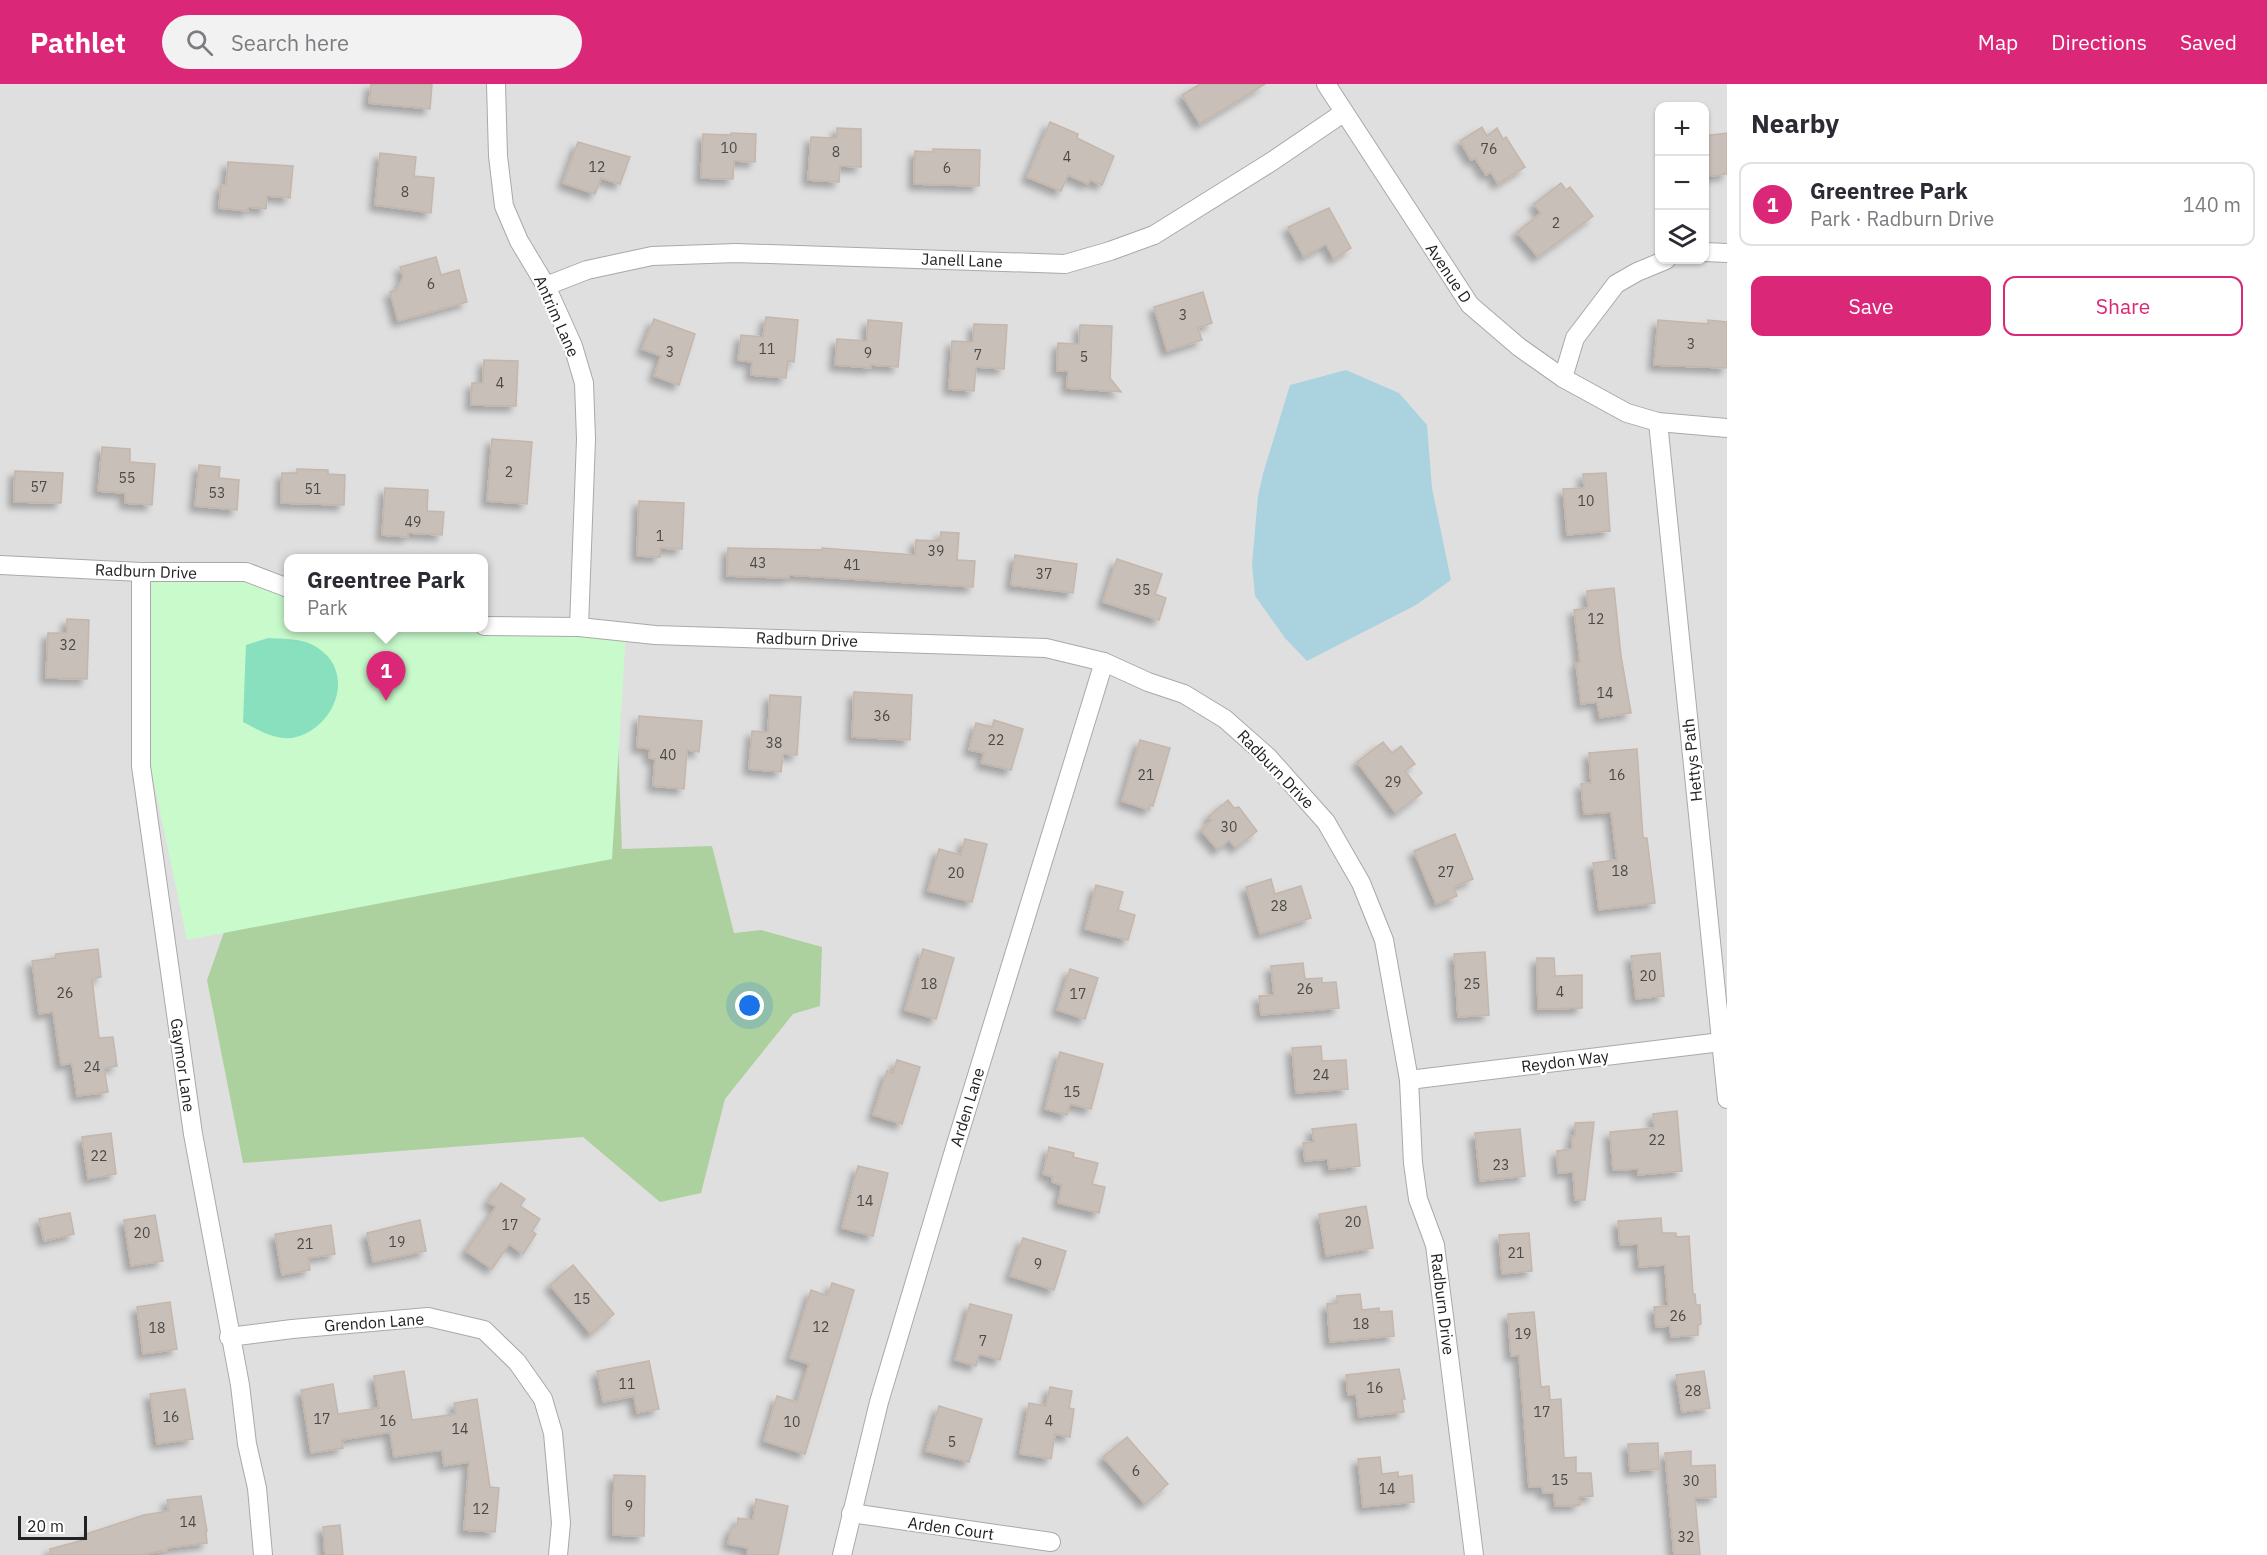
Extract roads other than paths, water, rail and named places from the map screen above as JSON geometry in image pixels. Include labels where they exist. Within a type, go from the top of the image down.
[{"type":"street","name":"Antrim Lane","points":[[496,84],[498,156],[504,206],[519,241],[546,286],[573,346],[584,383],[586,439],[579,627]]},
{"type":"street","name":"Avenue D","points":[[1326,84],[1343,114],[1470,305],[1519,347],[1563,378],[1628,413],[1658,422],[1727,428]]},
{"type":"street","name":"Janell Lane","points":[[546,286],[587,270],[652,256],[736,254],[1065,264],[1154,235],[1343,114]]},
{"type":"street","points":[[1709,252],[1727,253]]},
{"type":"street","points":[[1563,378],[1575,338],[1616,284],[1656,264]]},
{"type":"street","name":"Hettys Path","points":[[1658,422],[1720,962],[1721,1042],[1727,1099]]},
{"type":"street","name":"Radburn Drive","points":[[0,565],[141,572],[246,572],[284,586]]},
{"type":"street","name":"Gaymor Lane","points":[[141,572],[141,766],[193,1134],[240,1385],[247,1444],[257,1488],[263,1555]]},
{"type":"street","name":"Radburn Drive","points":[[488,626],[579,627],[655,635],[1046,648],[1104,662],[1148,682],[1184,694],[1225,719],[1268,757],[1326,822],[1361,883],[1384,940],[1409,1080],[1418,1199],[1435,1245],[1474,1555]]},
{"type":"street","name":"Arden Lane","points":[[842,1555],[879,1402],[1104,662]]},
{"type":"street","name":"Reydon Way","points":[[1409,1080],[1721,1042]]},
{"type":"street","name":"Grendon Lane","points":[[230,1336],[428,1317],[484,1330],[517,1362],[543,1399],[554,1432],[561,1522],[558,1555]]},
{"type":"street","name":"Arden Court","points":[[851,1513],[1051,1542]]},
{"type":"water","points":[[1346,370],[1399,393],[1427,425],[1432,488],[1451,580],[1416,605],[1307,661],[1285,638],[1255,596],[1252,564],[1258,496],[1290,385]]},
{"type":"place","name":"Greentree Park","points":[[386,701]]}]
